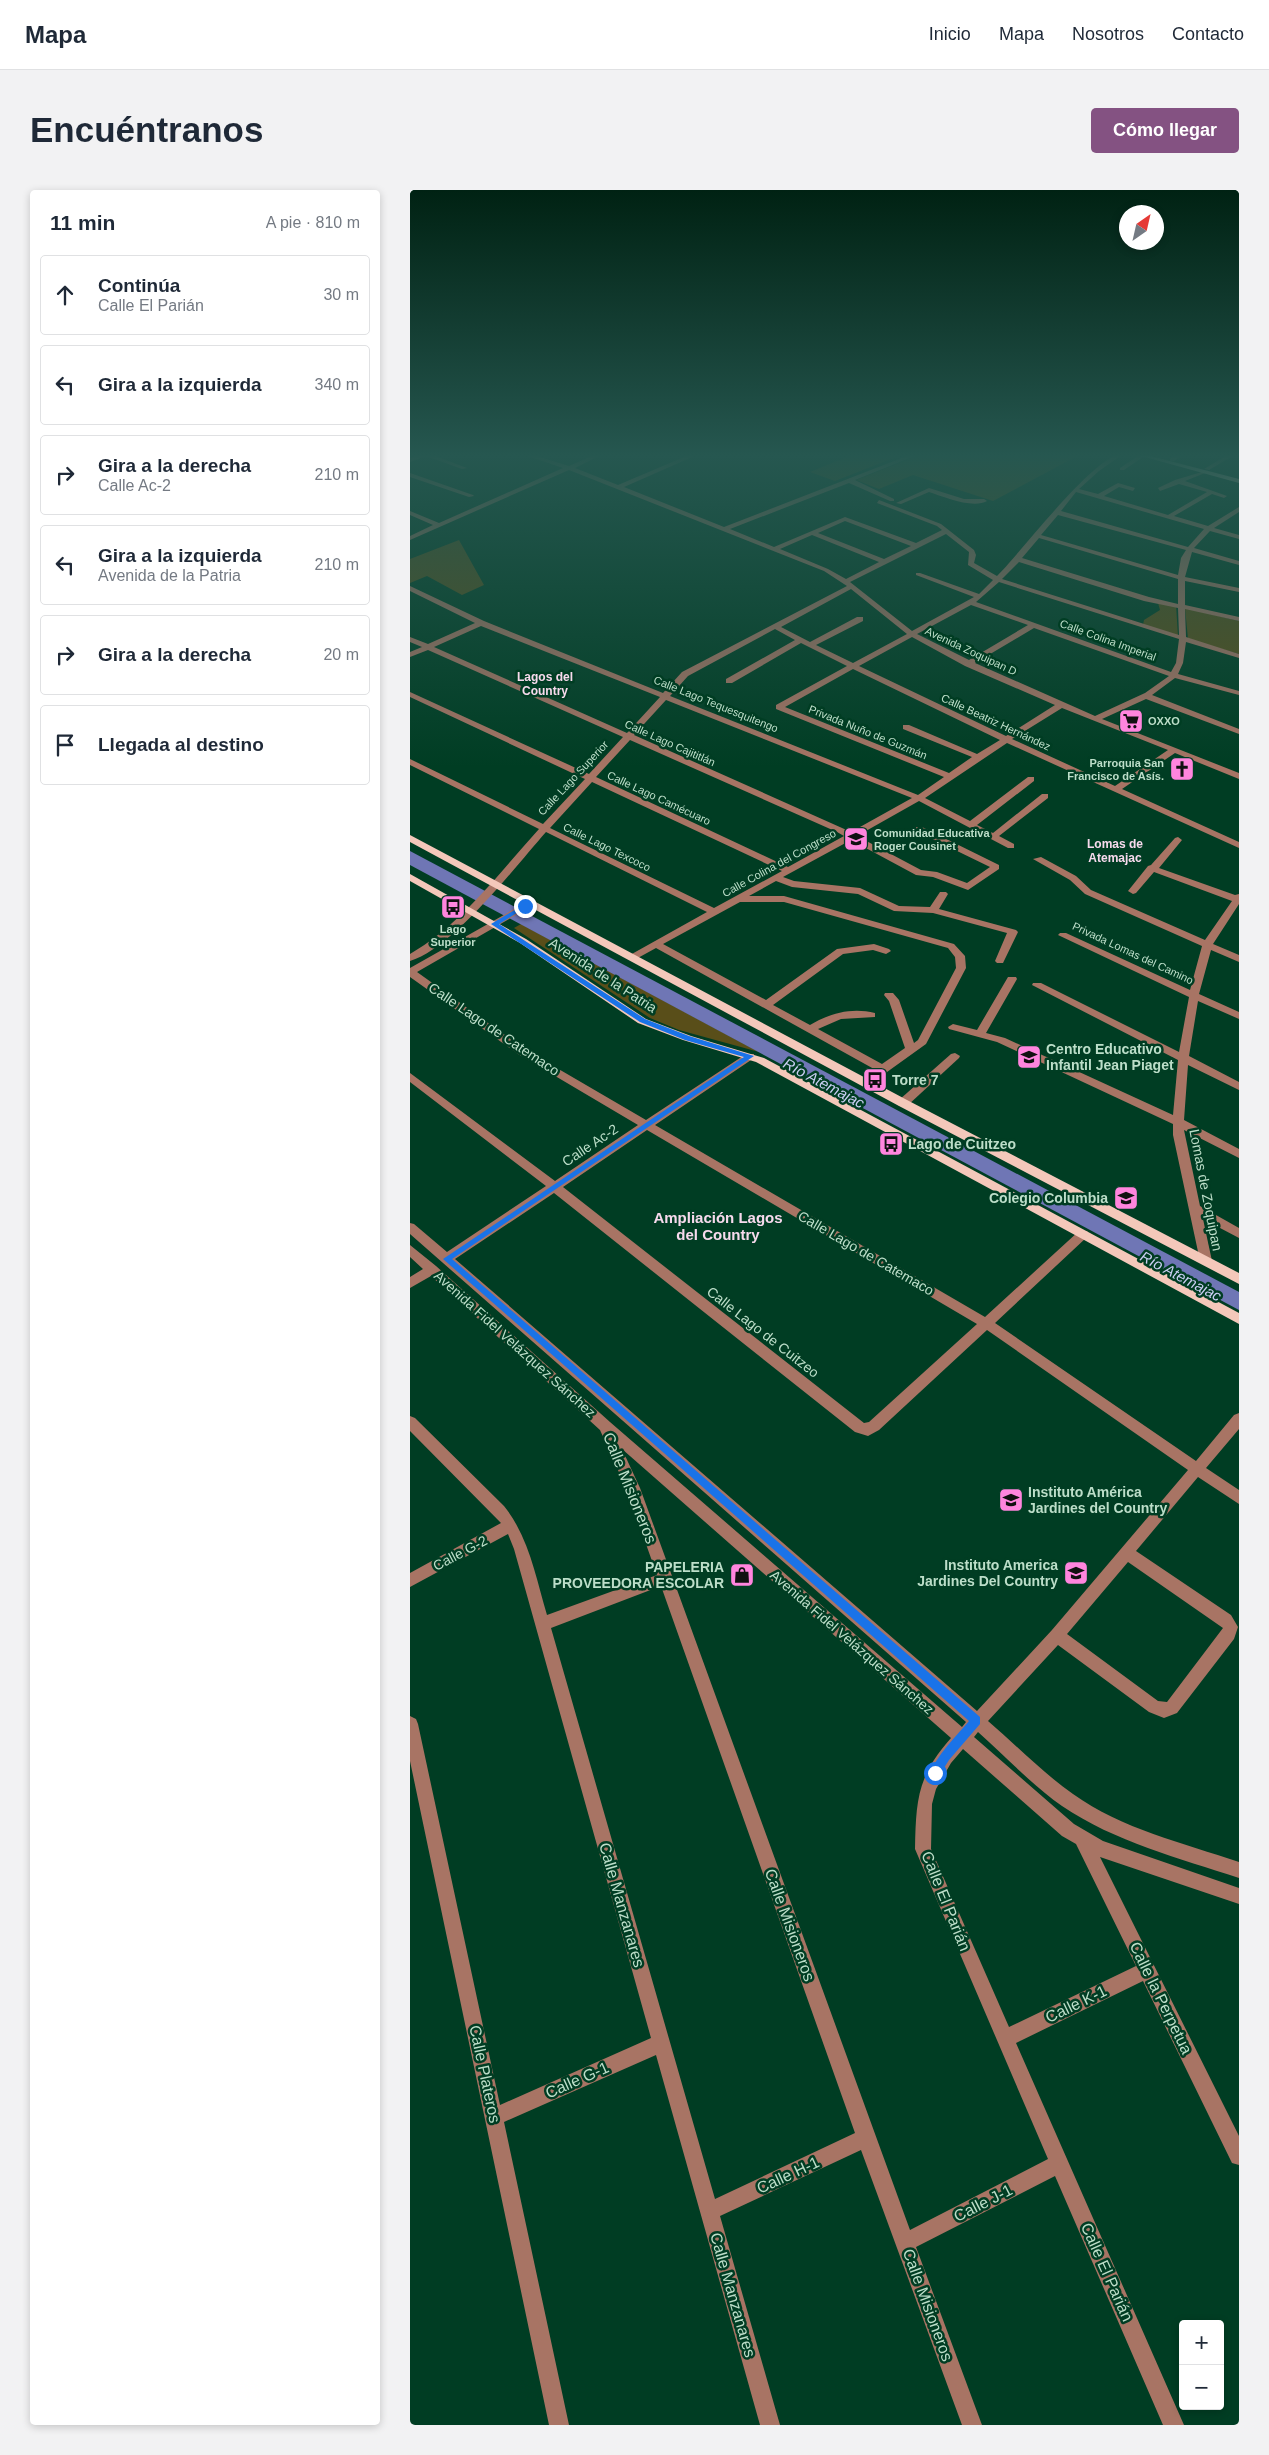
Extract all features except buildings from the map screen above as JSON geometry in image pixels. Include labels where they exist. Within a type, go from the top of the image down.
[{"type":"main road","name":"Avenida de la Patria","points":[[410,838],[493,885],[633,957],[863,1081],[1239,1278]]},
{"type":"main road","name":"Avenida de la Patria","points":[[410,877],[473,907],[642,1020],[687,1038],[750,1056],[1239,1319]]},
{"type":"street","name":"Avenida Zoquipan D","points":[[797,558],[826,570],[849,583],[912,635],[968,664],[1061,705],[1239,776]]},
{"type":"street","points":[[876,558],[885,562]]},
{"type":"street","name":"Calle Lago Superior","points":[[473,907],[685,674],[892,558]]},
{"type":"street","points":[[972,558],[970,564],[998,580],[1239,656]]},
{"type":"street","points":[[1114,558],[1181,578],[1239,590]]},
{"type":"street","points":[[1095,719],[1162,686],[1173,675],[1178,664],[1184,639],[1180,605],[1181,578],[1186,558]]},
{"type":"street","points":[[1221,558],[1239,563]]},
{"type":"street","points":[[851,666],[980,597],[1018,559],[1147,599],[1239,619]]},
{"type":"street","points":[[918,574],[980,597]]},
{"type":"street","name":"Calle Lago Tequesquitengo","points":[[410,588],[481,623],[919,798],[1011,846]]},
{"type":"street","name":"Calle Colina Imperial","points":[[970,602],[1173,675],[1239,693]]},
{"type":"street","points":[[809,645],[860,619]]},
{"type":"street","points":[[410,656],[481,623]]},
{"type":"street","points":[[968,664],[1033,625]]},
{"type":"street","name":"Calle Beatriz Hernández","points":[[774,626],[851,666],[1005,739],[1239,845]]},
{"type":"street","name":"Calle Lago Cajititlán","points":[[410,639],[850,836],[919,873],[934,874],[968,887],[996,867]]},
{"type":"street","points":[[729,681],[800,640]]},
{"type":"street","name":"Privada Nuño de Guzmán","points":[[851,666],[780,707],[949,776]]},
{"type":"street","name":"Calle Lago Camécuaro","points":[[410,694],[790,871]]},
{"type":"street","points":[[1144,696],[1239,732]]},
{"type":"street","name":"Calle Colina del Congreso","points":[[633,957],[919,798],[1005,739],[1061,705]]},
{"type":"street","points":[[906,727],[978,757]]},
{"type":"street","points":[[1116,789],[1174,750]]},
{"type":"street","name":"Calle Lago Texcoco","points":[[410,762],[714,912]]},
{"type":"street","points":[[970,825],[1031,779]]},
{"type":"street","points":[[993,837],[1045,796]]},
{"type":"street","points":[[919,829],[996,867],[1004,861]]},
{"type":"street","points":[[1133,891],[1151,868],[1178,840]]},
{"type":"street","points":[[1038,859],[1073,878],[1088,892],[1239,959]]},
{"type":"street","points":[[1151,868],[1238,899]]},
{"type":"street","points":[[776,878],[792,884],[860,891],[897,909],[933,910],[1013,932],[1000,961]]},
{"type":"street","points":[[933,910],[943,894]]},
{"type":"street","points":[[739,899],[784,899],[951,946],[960,956],[961,968],[922,1042],[863,1081]]},
{"type":"street","name":"Lomas de Zoquipan","points":[[1206,1261],[1178,1122],[1183,1058],[1194,995],[1207,945],[1238,899]]},
{"type":"street","points":[[410,972],[529,904]]},
{"type":"street","points":[[410,958],[447,934],[473,907]]},
{"type":"street","name":"Privada Lomas del Camino","points":[[1063,935],[1239,1016]]},
{"type":"street","points":[[655,944],[883,1068]]},
{"type":"street","points":[[766,1005],[840,951],[874,947],[886,950]]},
{"type":"street","name":"Calle Lago de Catemaco","points":[[410,972],[522,1052],[987,1324],[1239,1498]]},
{"type":"street","points":[[980,1034],[1012,978]]},
{"type":"street","points":[[1037,984],[1239,1086]]},
{"type":"street","points":[[888,995],[894,1000],[911,1050]]},
{"type":"street","points":[[811,1029],[829,1018],[852,1012],[871,1015]]},
{"type":"street","points":[[953,1027],[1001,1040],[1178,1122],[1239,1154]]},
{"type":"street","name":"Calle Ac-2","points":[[446,1259],[750,1056]]},
{"type":"street","points":[[903,1102],[955,1056]]},
{"type":"street","name":"Calle Lago de Cuitzeo","points":[[410,1078],[555,1187],[860,1428],[868,1430],[987,1324],[1083,1234]]},
{"type":"street","points":[[1194,1208],[1239,1234]]},
{"type":"street","name":"Avenida Fidel Velázquez Sánchez","points":[[410,1227],[1066,1799],[1086,1813],[1112,1826],[1239,1870]]},
{"type":"street","name":"Avenida Fidel Velázquez Sánchez","points":[[410,1250],[605,1426],[1068,1830],[1083,1840],[1114,1854],[1239,1896]]},
{"type":"street","points":[[410,1283],[432,1269]]},
{"type":"street","points":[[478,1310],[493,1300]]},
{"type":"street","name":"Calle El Parián","points":[[1174,2425],[924,1849],[922,1822],[929,1786],[945,1756],[976,1720],[1057,1635],[1239,1419]]},
{"type":"street","name":"Calle Manzanares","points":[[410,1422],[499,1510],[510,1525],[521,1549],[770,2425]]},
{"type":"street","name":"Calle Misioneros","points":[[605,1426],[633,1488],[866,2138],[972,2425]]},
{"type":"street","name":"Calle G-2","points":[[410,1580],[510,1525]]},
{"type":"street","points":[[1057,1635],[1154,1707],[1164,1710],[1172,1708],[1229,1634],[1231,1627],[1226,1620],[1127,1553]]},
{"type":"street","points":[[543,1624],[666,1578]]},
{"type":"street","name":"Calle Plateros","points":[[410,1724],[559,2425]]},
{"type":"street","name":"Calle la Perpetua","points":[[1083,1840],[1239,2156]]},
{"type":"street","name":"Calle K-1","points":[[1005,2039],[1146,1970]]},
{"type":"street","name":"Calle G-1","points":[[494,2117],[661,2042]]},
{"type":"street","name":"Calle H-1","points":[[710,2211],[866,2138]]},
{"type":"street","name":"Calle J-1","points":[[906,2242],[1060,2164]]},
{"type":"shaded area","points":[[469,558],[484,585],[462,595],[427,576],[410,583],[410,559]]},
{"type":"shaded area","points":[[1158,603],[1176,605],[1178,636],[1143,625],[1144,620],[1160,610]]},
{"type":"shaded area","points":[[1185,608],[1239,621],[1239,654],[1188,639]]},
{"type":"shaded area","points":[[521,924],[759,1052],[679,1030],[650,1018],[514,928]]},
{"type":"water","name":"Río Atemajac","points":[[410,851],[1239,1292],[1239,1310],[410,865]]},
{"type":"place","name":"OXXO","points":[[1131,721]]},
{"type":"place","name":"Parroquia San Francisco de Asís.","points":[[1182,769]]},
{"type":"place","name":"Comunidad Educativa Roger Cousinet","points":[[856,839]]},
{"type":"place","name":"Lago Superior","points":[[453,907]]},
{"type":"place","name":"Centro Educativo Infantil Jean Piaget","points":[[1029,1057]]},
{"type":"place","name":"Torre 7","points":[[875,1080]]},
{"type":"place","name":"Lago de Cuitzeo","points":[[891,1144]]},
{"type":"place","name":"Colegio Columbia","points":[[1126,1198]]},
{"type":"place","name":"Instituto América Jardines del Country","points":[[1011,1500]]},
{"type":"place","name":"Instituto America Jardines Del Country","points":[[1076,1573]]},
{"type":"place","name":"PAPELERIA PROVEEDORA ESCOLAR","points":[[742,1575]]},
{"type":"district","name":"Lagos del Country","points":[[545,684]]},
{"type":"district","name":"Lomas de Atemajac","points":[[1115,851]]},
{"type":"district","name":"Ampliación Lagos del Country","points":[[718,1226]]},
{"type":"route","points":[[525,906],[494,924],[642,1020],[687,1038],[750,1056],[446,1259],[976,1720],[945,1756],[935,1773]]}]
